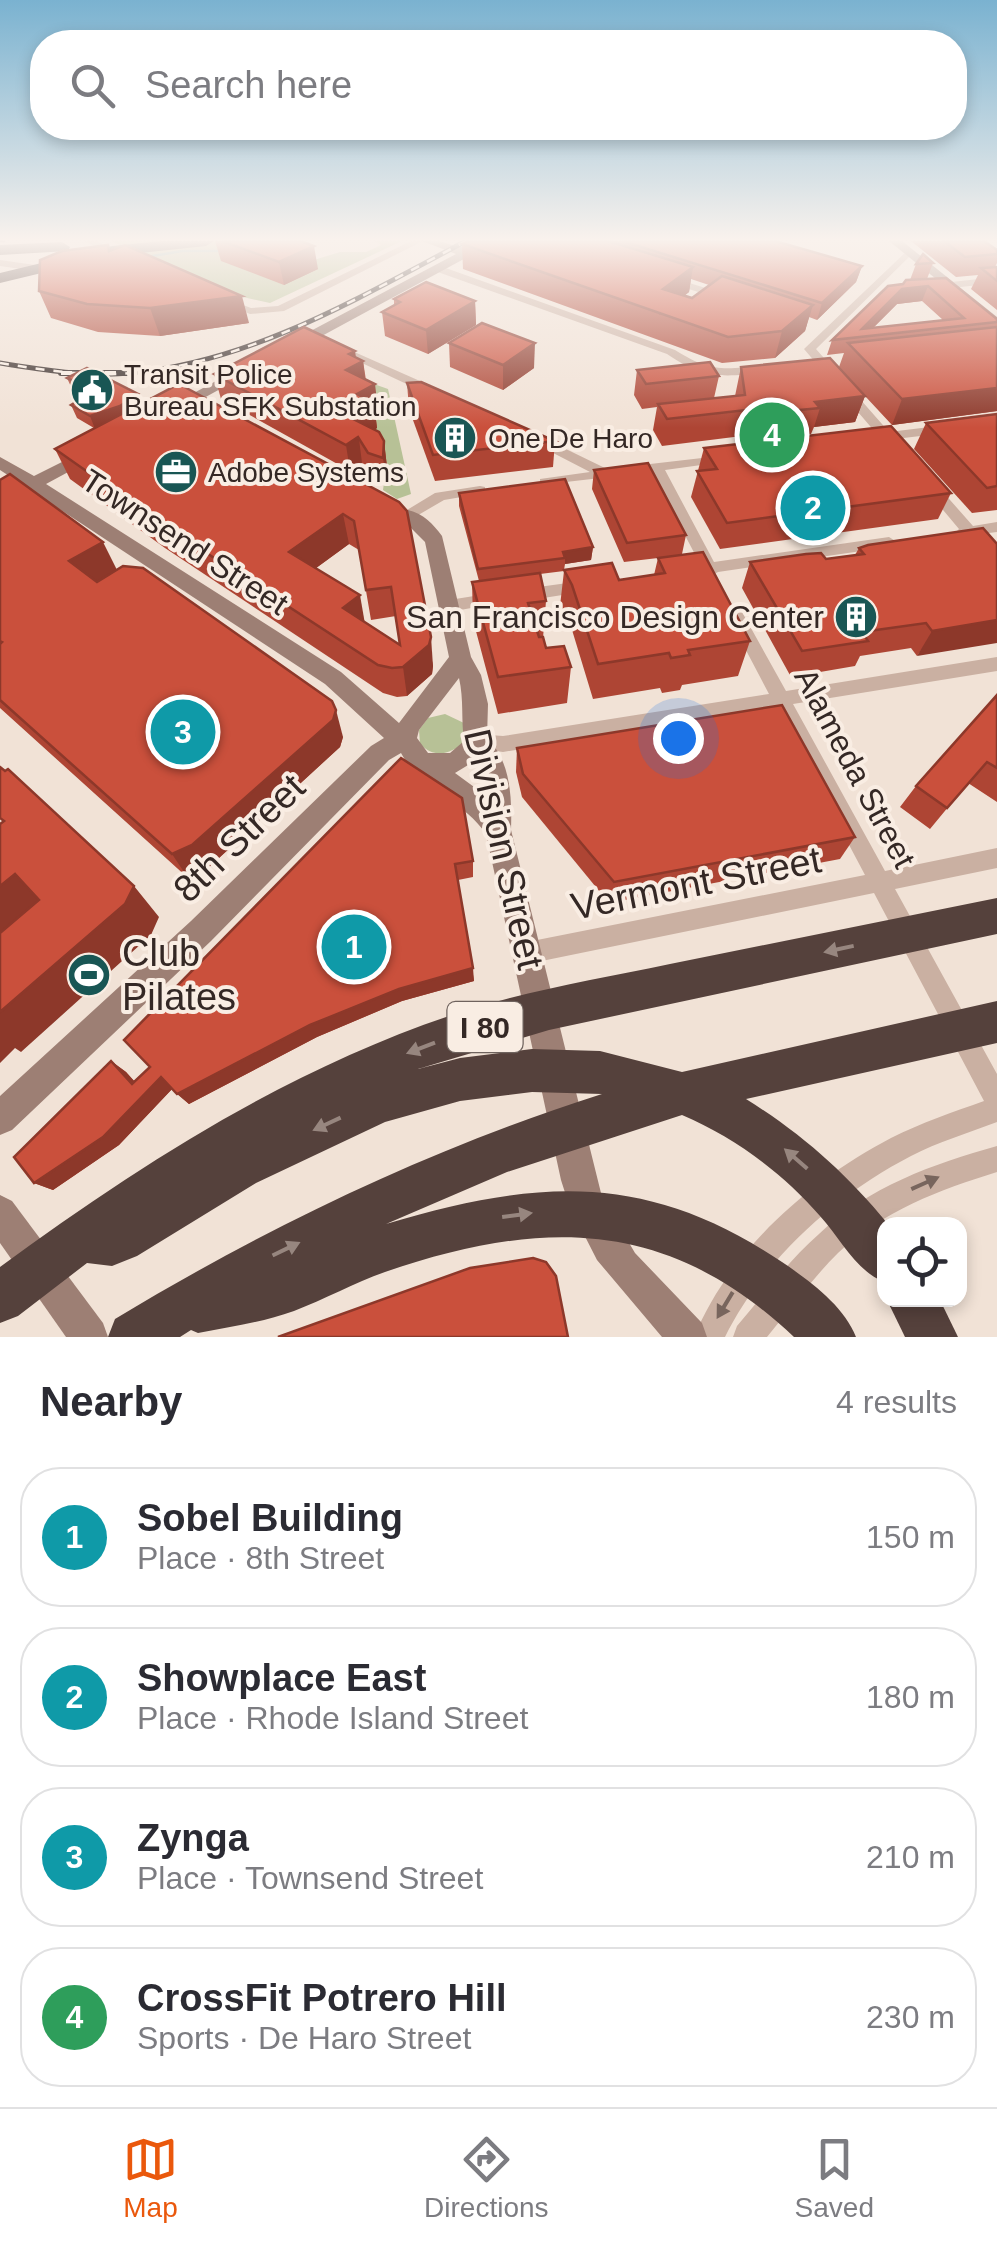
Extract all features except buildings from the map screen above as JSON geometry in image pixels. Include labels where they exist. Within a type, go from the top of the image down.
[{"type":"highway","name":"I 80","points":[[0,1298],[79,1238],[227,1142],[288,1107],[430,1044],[567,1006],[997,916]]},
{"type":"highway","points":[[152,1325],[274,1254],[404,1191],[565,1128],[706,1088],[997,1022]]},
{"type":"highway","points":[[79,1238],[114,1242],[227,1174],[325,1124],[384,1100],[465,1079],[521,1072],[588,1071],[656,1081],[734,1114],[790,1152],[877,1250]]},
{"type":"highway","points":[[152,1325],[269,1294],[388,1247],[454,1227],[516,1214],[579,1211],[637,1218],[708,1244],[764,1279],[831,1337]]},
{"type":"highway","points":[[916,1307],[933,1337]]},
{"type":"street","points":[[231,303],[250,311],[280,309],[291,303]]},
{"type":"street","points":[[158,417],[197,402],[269,358],[372,303]]},
{"type":"street","points":[[537,303],[671,352],[694,367],[717,374],[769,368]]},
{"type":"street","points":[[857,303],[810,349],[898,450]]},
{"type":"street","points":[[974,303],[997,320]]},
{"type":"street","points":[[815,326],[829,330]]},
{"type":"street","points":[[311,336],[454,401]]},
{"type":"street","points":[[855,440],[958,428]]},
{"type":"street","points":[[522,432],[605,474]]},
{"type":"street","points":[[0,501],[108,443]]},
{"type":"street","points":[[537,483],[730,457]]},
{"type":"street","name":"Townsend Street","points":[[0,462],[182,582],[234,610],[333,678],[382,726],[415,738]]},
{"type":"street","name":"Alameda Street","points":[[657,467],[997,1100]]},
{"type":"street","points":[[921,476],[997,563]]},
{"type":"street","points":[[377,500],[408,516],[440,496],[502,488]]},
{"type":"street","name":"Division Street","points":[[408,516],[424,526],[435,541],[460,657],[470,675],[476,704],[475,731],[490,756],[499,801],[498,830],[578,1180],[592,1222],[628,1277],[688,1337]]},
{"type":"street","points":[[948,534],[997,527]]},
{"type":"street","points":[[688,571],[912,539]]},
{"type":"street","points":[[449,606],[598,584]]},
{"type":"street","name":"8th Street","points":[[358,778],[397,759],[415,738],[460,657]]},
{"type":"street","points":[[475,731],[469,754],[441,766],[415,738],[446,706],[462,710],[475,731],[503,744],[782,702],[997,664]]},
{"type":"street","name":"Townsend Street","points":[[333,678],[346,682],[393,717],[482,807],[498,830]]},
{"type":"street","points":[[380,752],[382,726]]},
{"type":"street","name":"8th Street","points":[[0,1118],[358,778],[380,752],[415,738]]},
{"type":"street","points":[[493,769],[503,744]]},
{"type":"street","name":"Vermont Street","points":[[527,953],[997,858]]},
{"type":"street","points":[[709,1337],[725,1302],[804,1211],[892,1152],[997,1109]]},
{"type":"street","points":[[748,1337],[831,1241],[894,1196],[948,1173],[997,1159]]},
{"type":"street","points":[[0,1213],[89,1337]]},
{"type":"green space","points":[[371,383],[388,389],[411,494],[397,499],[383,490],[384,483],[353,442]]},
{"type":"green space","points":[[445,714],[464,723],[466,742],[449,752],[432,752],[420,744],[419,730],[428,718]]},
{"type":"railway","points":[[131,373],[219,356],[346,303]]},
{"type":"railway","points":[[0,363],[90,373]]},
{"type":"railway","points":[[61,373],[90,373]]},
{"type":"railway","points":[[90,373],[131,373]]},
{"type":"railway","points":[[90,373],[131,373]]},
{"type":"place","name":"Transit Police Bureau SFK Substation","points":[[92,390]]},
{"type":"place","name":"CrossFit Potrero Hill","points":[[772,435]]},
{"type":"place","name":"One De Haro","points":[[455,438]]},
{"type":"place","name":"Adobe Systems","points":[[176,472]]},
{"type":"place","name":"Showplace East","points":[[813,508]]},
{"type":"place","name":"San Francisco Design Center","points":[[856,617]]},
{"type":"place","name":"Zynga","points":[[183,732]]},
{"type":"place","name":"Sobel Building","points":[[354,947]]},
{"type":"place","name":"Club Pilates","points":[[89,975]]}]
